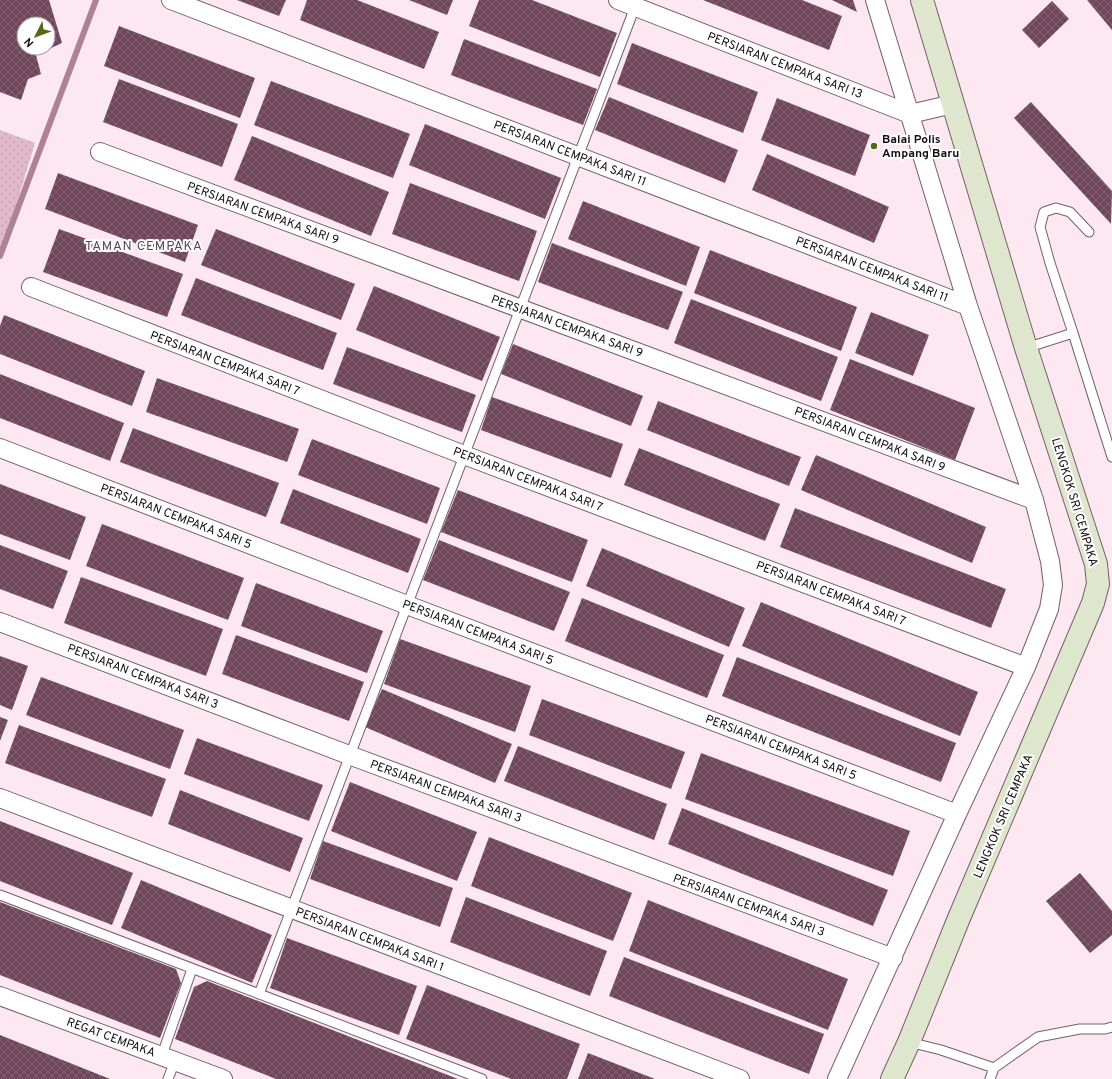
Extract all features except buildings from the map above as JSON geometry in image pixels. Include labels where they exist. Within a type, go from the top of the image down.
[{"type":"street","name":"PERSIARAN CEMPAKA SARI 11","points":[[171,0],[968,306]]},
{"type":"street","name":"PERSIARAN CEMPAKA SARI 13","points":[[618,0],[910,114]]},
{"type":"street","points":[[837,1079],[957,814],[1026,667],[1049,609],[1053,585],[1050,561],[1034,500],[968,306],[875,0]]},
{"type":"street","name":"LENGKOK SRI CEMPAKA","points":[[892,1079],[909,1042],[962,911],[1093,603],[1098,584],[1096,564],[1026,348],[922,0]]},
{"type":"street","points":[[910,114],[953,104]]},
{"type":"street","name":"PERSIARAN CEMPAKA SARI 9","points":[[100,152],[1034,500]]},
{"type":"street","name":"PERSIARAN CEMPAKA SARI 7","points":[[31,287],[464,455],[1026,667]]},
{"type":"street","name":"PERSIARAN CEMPAKA SARI 5","points":[[0,448],[406,605],[957,814]]},
{"type":"street","name":"PERSIARAN CEMPAKA SARI 3","points":[[0,622],[349,755],[893,958]]},
{"type":"street","name":"PERSIARAN CEMPAKA SARI 1","points":[[0,798],[740,1079]]},
{"type":"street","name":"REGAT CEMPAKA","points":[[0,996],[222,1079]]},
{"type":"lane","points":[[259,994],[635,7]]},
{"type":"lane","points":[[1089,232],[1070,212],[1056,208],[1044,212],[1040,227],[1050,263],[1112,457]]},
{"type":"lane","points":[[1026,348],[1073,333]]},
{"type":"lane","points":[[0,895],[482,1079]]},
{"type":"lane","points":[[168,1079],[168,1058],[192,969]]},
{"type":"lane","points":[[990,1079],[994,1068],[1038,1037],[1080,1030],[1106,1029],[1112,1027]]},
{"type":"lane","points":[[909,1042],[941,1050],[994,1068]]},
{"type":"shaded area","points":[[0,130],[35,143],[0,258]]},
{"type":"waterway","points":[[0,256],[96,0]]},
{"type":"place","name":"Balai Polis Ampang Baru","points":[[874,146]]},
{"type":"district","name":"TAMAN CEMPAKA","points":[[144,245]]}]
